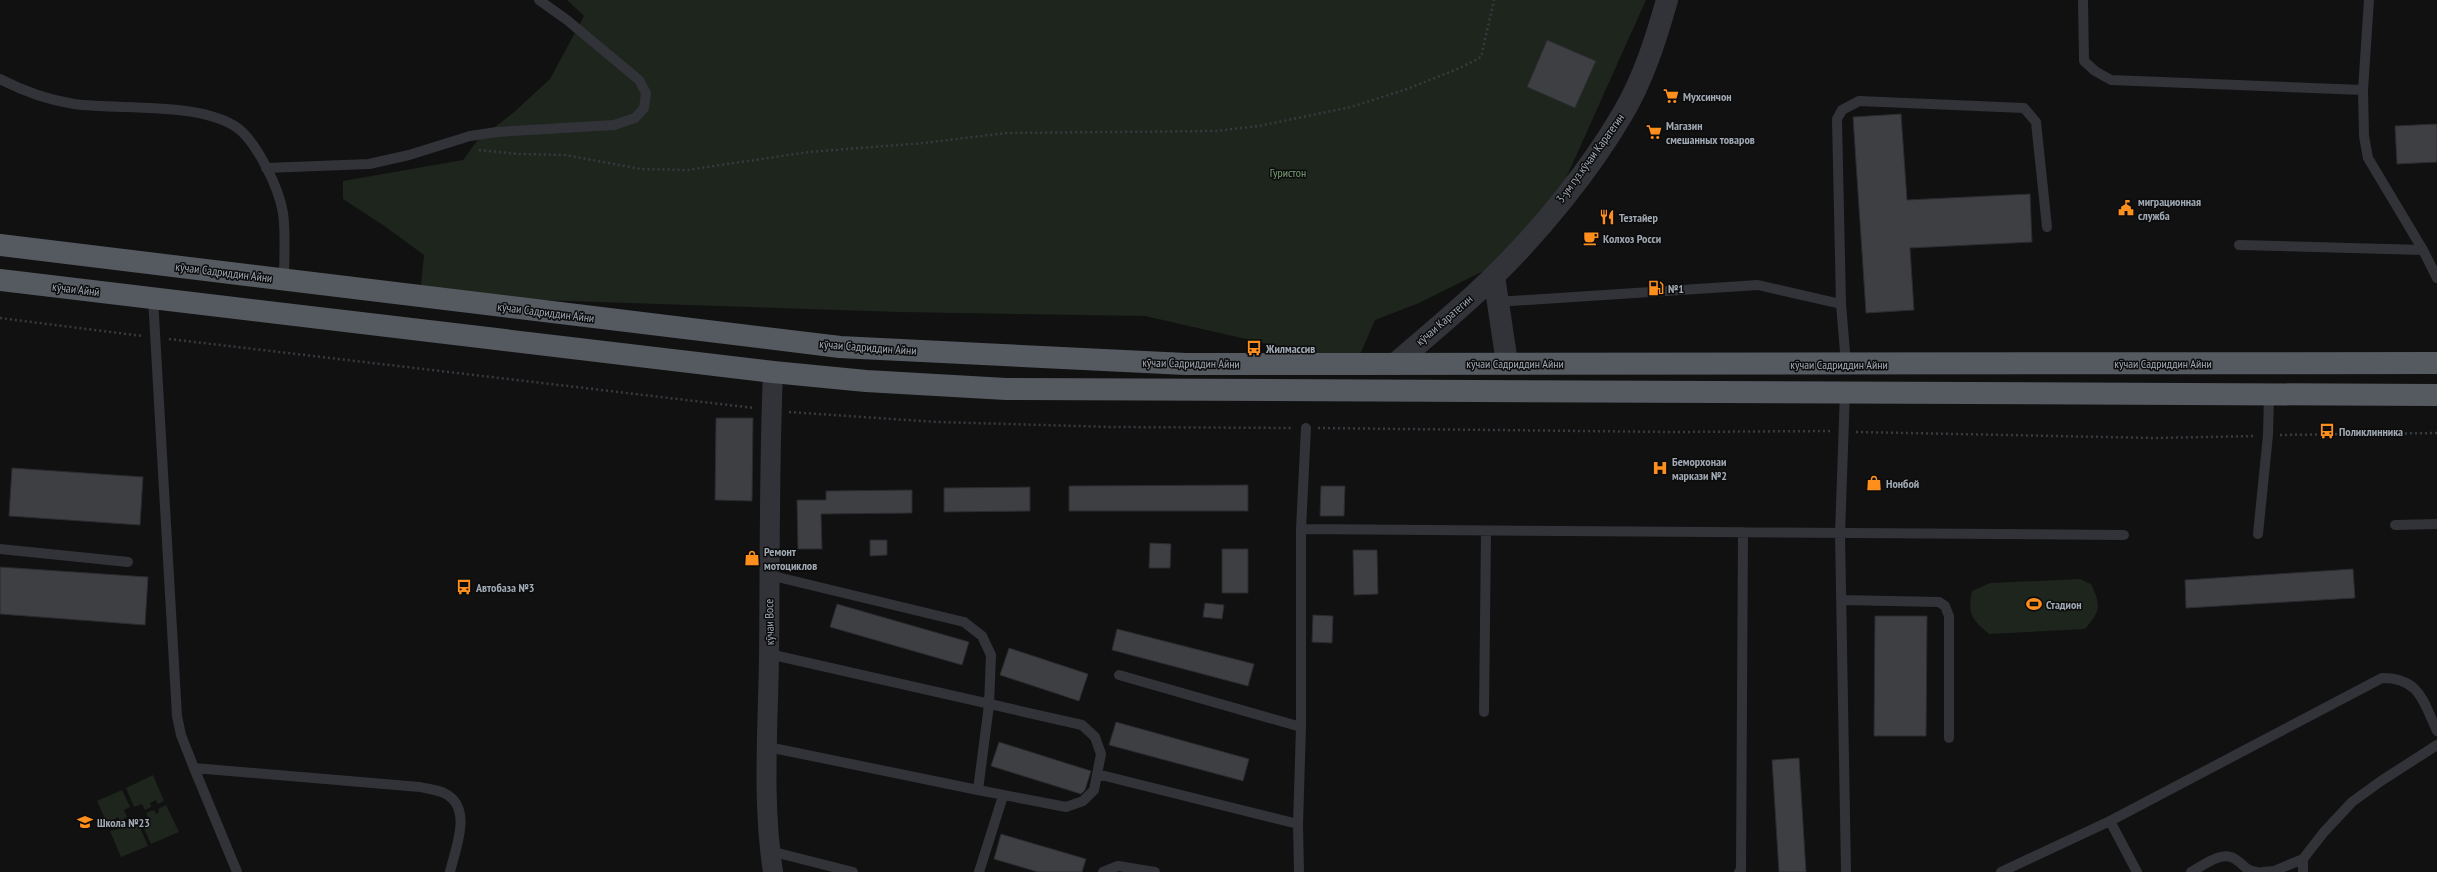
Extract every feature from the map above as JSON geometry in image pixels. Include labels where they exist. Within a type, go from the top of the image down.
[{"type":"highway","name":"кӯчаи Садриддин Айни","points":[[0,245],[840,347],[1186,364],[2437,363]]},
{"type":"highway","name":"кӯчаи Айнӣ","points":[[0,280],[153,298]]},
{"type":"highway","points":[[153,298],[773,372],[866,381],[1052,391],[1845,391],[2437,395]]},
{"type":"street","name":"3-ум гуз.кӯчаи Каратегин","points":[[1494,276],[1551,212],[1586,168],[1622,115],[1658,34],[1666,0]]},
{"type":"street","points":[[1494,276],[1507,363]]},
{"type":"street","name":"кӯчаи Каратегин","points":[[1394,364],[1494,276]]},
{"type":"street","name":"кӯчаи Восе","points":[[773,372],[771,410],[768,747],[770,851],[773,872]]},
{"type":"lane","points":[[266,168],[369,164],[409,155],[470,136],[497,132],[614,125],[635,118],[644,108],[646,93],[639,80],[567,20],[539,0]]},
{"type":"lane","points":[[2083,0],[2084,60],[2095,71],[2111,80],[2364,90]]},
{"type":"lane","points":[[2369,0],[2364,90],[2364,136],[2368,158],[2423,250],[2437,278]]},
{"type":"lane","points":[[0,79],[40,95],[74,104],[179,111],[217,118],[234,125],[247,136],[266,168],[277,193],[282,211],[284,280]]},
{"type":"lane","points":[[1846,364],[1841,304],[1837,119],[1842,110],[1859,101],[2024,108],[2036,122],[2047,227]]},
{"type":"lane","points":[[2239,245],[2423,250]]},
{"type":"lane","points":[[1497,302],[1758,285],[1841,304]]},
{"type":"lane","points":[[153,298],[154,337],[177,716],[181,735],[237,872]]},
{"type":"lane","points":[[1845,391],[1840,534],[1846,872]]},
{"type":"lane","points":[[2258,534],[2268,435],[2269,394]]},
{"type":"lane","points":[[1299,872],[1298,824],[1301,727],[1301,529],[1306,428]]},
{"type":"lane","points":[[2395,525],[2437,524]]},
{"type":"lane","points":[[1301,529],[1486,532],[1743,532],[1840,534],[2124,535]]},
{"type":"lane","points":[[1484,712],[1486,532]]},
{"type":"lane","points":[[1739,872],[1741,870],[1744,686],[1743,532]]},
{"type":"lane","points":[[0,549],[128,562]]},
{"type":"lane","points":[[769,575],[964,622],[982,636],[991,655],[989,705],[978,790]]},
{"type":"lane","points":[[1841,600],[1939,602],[1945,606],[1949,616],[1949,738]]},
{"type":"lane","points":[[768,747],[1003,796],[1066,807],[1082,801],[1094,790],[1101,754],[1095,736],[1082,725],[769,654]]},
{"type":"lane","points":[[1119,675],[1301,727]]},
{"type":"lane","points":[[2001,872],[2110,821],[2382,678],[2398,678],[2410,684],[2420,694],[2437,731]]},
{"type":"lane","points":[[2262,872],[2274,871],[2303,859],[2324,832],[2352,802],[2381,780],[2437,745]]},
{"type":"lane","points":[[194,768],[420,787],[444,793],[455,801],[460,812],[461,827],[450,872]]},
{"type":"lane","points":[[1098,774],[1298,824]]},
{"type":"lane","points":[[980,872],[1003,796]]},
{"type":"lane","points":[[2110,821],[2137,872]]},
{"type":"lane","points":[[770,851],[853,872]]},
{"type":"lane","points":[[2191,872],[2216,859],[2226,856],[2235,858],[2247,870],[2257,872]]},
{"type":"lane","points":[[2303,859],[2303,872]]},
{"type":"lane","points":[[1104,872],[1118,866],[1155,872]]},
{"type":"path","points":[[472,149],[519,154],[565,155],[642,169],[687,170],[809,152],[916,144],[1006,133],[1165,132],[1259,126],[1351,107],[1460,68],[1481,57],[1494,0]]},
{"type":"path","points":[[0,318],[771,410],[937,422],[1112,427],[1662,432],[1843,431],[2156,438],[2437,433]]},
{"type":"green space","name":"Гуристон","points":[[567,0],[1646,0],[1536,245],[1419,303],[1375,320],[1356,364],[1145,316],[899,312],[420,296],[424,255],[383,225],[343,199],[343,181],[463,160],[477,141],[513,113],[550,79],[584,16]]},
{"type":"green space","name":"Стадион","points":[[2080,579],[2091,584],[2098,603],[2097,612],[2085,629],[1989,634],[1972,616],[1970,606],[1972,591],[1990,583]]},
{"type":"green space","points":[[153,775],[164,801],[158,804],[156,800],[150,803],[151,807],[145,810],[142,804],[134,807],[126,788]]},
{"type":"green space","points":[[122,790],[130,807],[124,810],[127,817],[120,821],[118,817],[113,820],[114,823],[108,826],[97,801]]},
{"type":"green space","points":[[166,805],[179,832],[151,844],[141,822],[149,819],[146,813],[154,810],[156,814],[159,812],[158,809]]},
{"type":"green space","points":[[129,822],[132,828],[139,825],[148,846],[121,857],[110,831],[124,828],[123,825]]},
{"type":"building","points":[[1547,40],[1596,61],[1575,108],[1527,87]]},
{"type":"building","points":[[1901,114],[1907,200],[2030,194],[2032,242],[1910,248],[1914,310],[1866,313],[1853,117]]},
{"type":"building","points":[[2437,124],[2437,162],[2397,164],[2395,126]]},
{"type":"building","points":[[716,418],[753,418],[752,501],[715,500]]},
{"type":"building","points":[[12,468],[143,477],[140,525],[9,516]]},
{"type":"building","points":[[1248,485],[1248,511],[1069,511],[1069,486]]},
{"type":"building","points":[[1321,486],[1345,486],[1344,516],[1320,516]]},
{"type":"building","points":[[1030,487],[1030,511],[944,512],[944,488]]},
{"type":"building","points":[[912,490],[912,513],[821,514],[822,549],[798,549],[797,500],[826,500],[826,491]]},
{"type":"building","points":[[870,540],[887,540],[887,555],[870,556]]},
{"type":"building","points":[[1150,543],[1171,544],[1170,568],[1149,568]]},
{"type":"building","points":[[1222,549],[1248,549],[1248,593],[1222,593]]},
{"type":"building","points":[[1353,550],[1377,550],[1378,594],[1354,595]]},
{"type":"building","points":[[0,567],[148,577],[145,625],[0,614]]},
{"type":"building","points":[[2353,569],[2355,598],[2186,608],[2185,580]]},
{"type":"building","points":[[1205,603],[1224,605],[1222,619],[1203,617]]},
{"type":"building","points":[[837,604],[969,642],[962,665],[830,627]]},
{"type":"building","points":[[1313,615],[1333,616],[1332,643],[1312,642]]},
{"type":"building","points":[[1875,616],[1927,616],[1926,736],[1874,736]]},
{"type":"building","points":[[1117,629],[1254,664],[1248,686],[1112,650]]},
{"type":"building","points":[[1009,648],[1088,674],[1079,701],[1000,675]]},
{"type":"building","points":[[1116,722],[1249,759],[1243,781],[1109,745]]},
{"type":"building","points":[[999,742],[1091,771],[1085,790],[1081,794],[991,766]]},
{"type":"building","points":[[1799,758],[1806,872],[1779,872],[1772,760]]},
{"type":"building","points":[[1001,834],[1086,859],[1082,872],[1038,872],[994,859]]},
{"type":"place","name":"Мухсинчон","points":[[1671,96]]},
{"type":"place","name":"Магазин смешанных товаров","points":[[1654,132]]},
{"type":"place","name":"миграционная служба","points":[[2126,208]]},
{"type":"place","name":"Тезтайер","points":[[1607,217]]},
{"type":"place","name":"Колхоз Росси","points":[[1591,238]]},
{"type":"place","name":"№1","points":[[1656,288]]},
{"type":"place","name":"Жилмассив","points":[[1254,348]]},
{"type":"place","name":"Поликлинника","points":[[2327,431]]},
{"type":"place","name":"Беморхонаи маркази №2","points":[[1660,468]]},
{"type":"place","name":"Нонбой","points":[[1874,483]]},
{"type":"place","name":"Ремонт мотоциклов","points":[[752,558]]},
{"type":"place","name":"Автобаза №3","points":[[464,587]]},
{"type":"place","name":"Стадион","points":[[2034,604]]},
{"type":"place","name":"Школа №23","points":[[85,822]]}]
